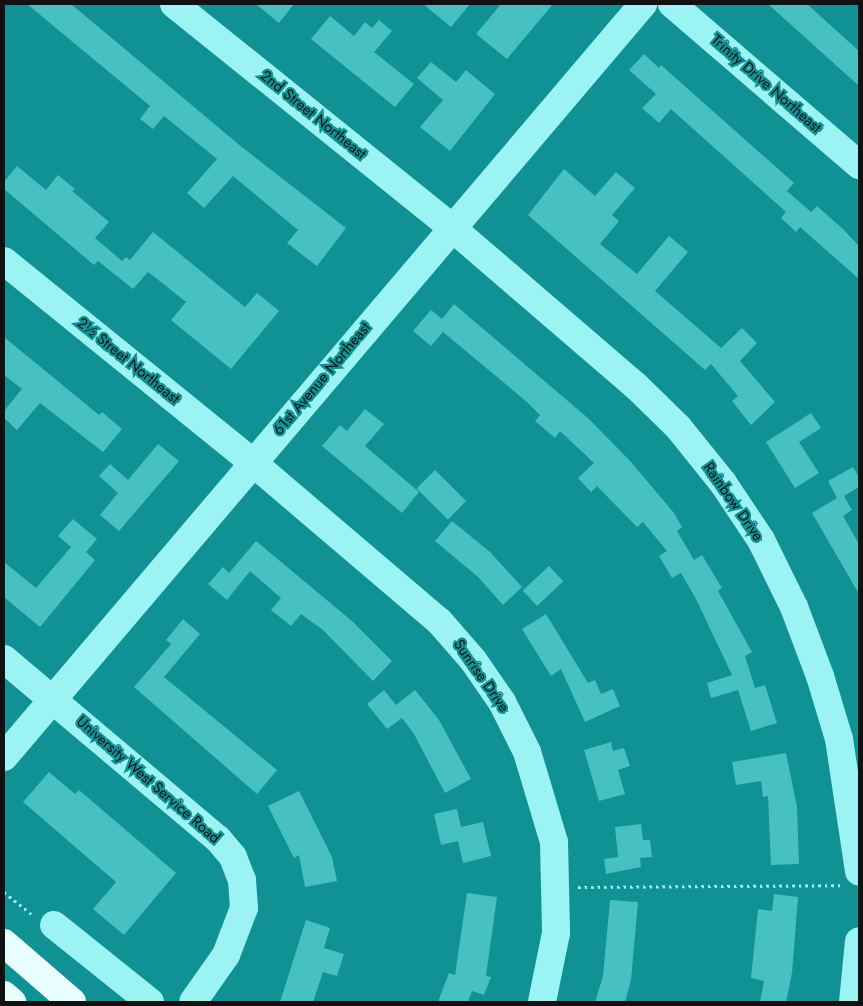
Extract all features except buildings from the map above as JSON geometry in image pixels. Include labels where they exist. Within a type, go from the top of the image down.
[{"type":"main road","points":[[4,943],[72,1002]]},
{"type":"main road","points":[[4,995],[12,1002]]},
{"type":"street","name":"2nd Street Northeast","points":[[174,4],[451,227]]},
{"type":"street","name":"61st Avenue Northeast","points":[[4,757],[451,227],[643,4]]},
{"type":"street","name":"Trinity Drive Northeast","points":[[672,4],[859,165]]},
{"type":"street","name":"Rainbow Drive","points":[[451,227],[636,386],[678,427],[723,483],[761,540],[794,607],[820,676],[839,739],[856,865]]},
{"type":"street","name":"2½ Street Northeast","points":[[4,261],[252,462]]},
{"type":"street","name":"Sunrise Drive","points":[[252,462],[439,621],[473,660],[502,702],[527,752],[554,842],[557,887],[556,933],[542,1002]]},
{"type":"street","name":"University West Service Road","points":[[4,659],[53,698],[218,838],[233,857],[242,880],[244,908],[226,955],[193,1002]]},
{"type":"street","points":[[54,926],[150,1002]]},
{"type":"street","points":[[853,1002],[859,941]]},
{"type":"path","points":[[557,887],[856,865]]}]
